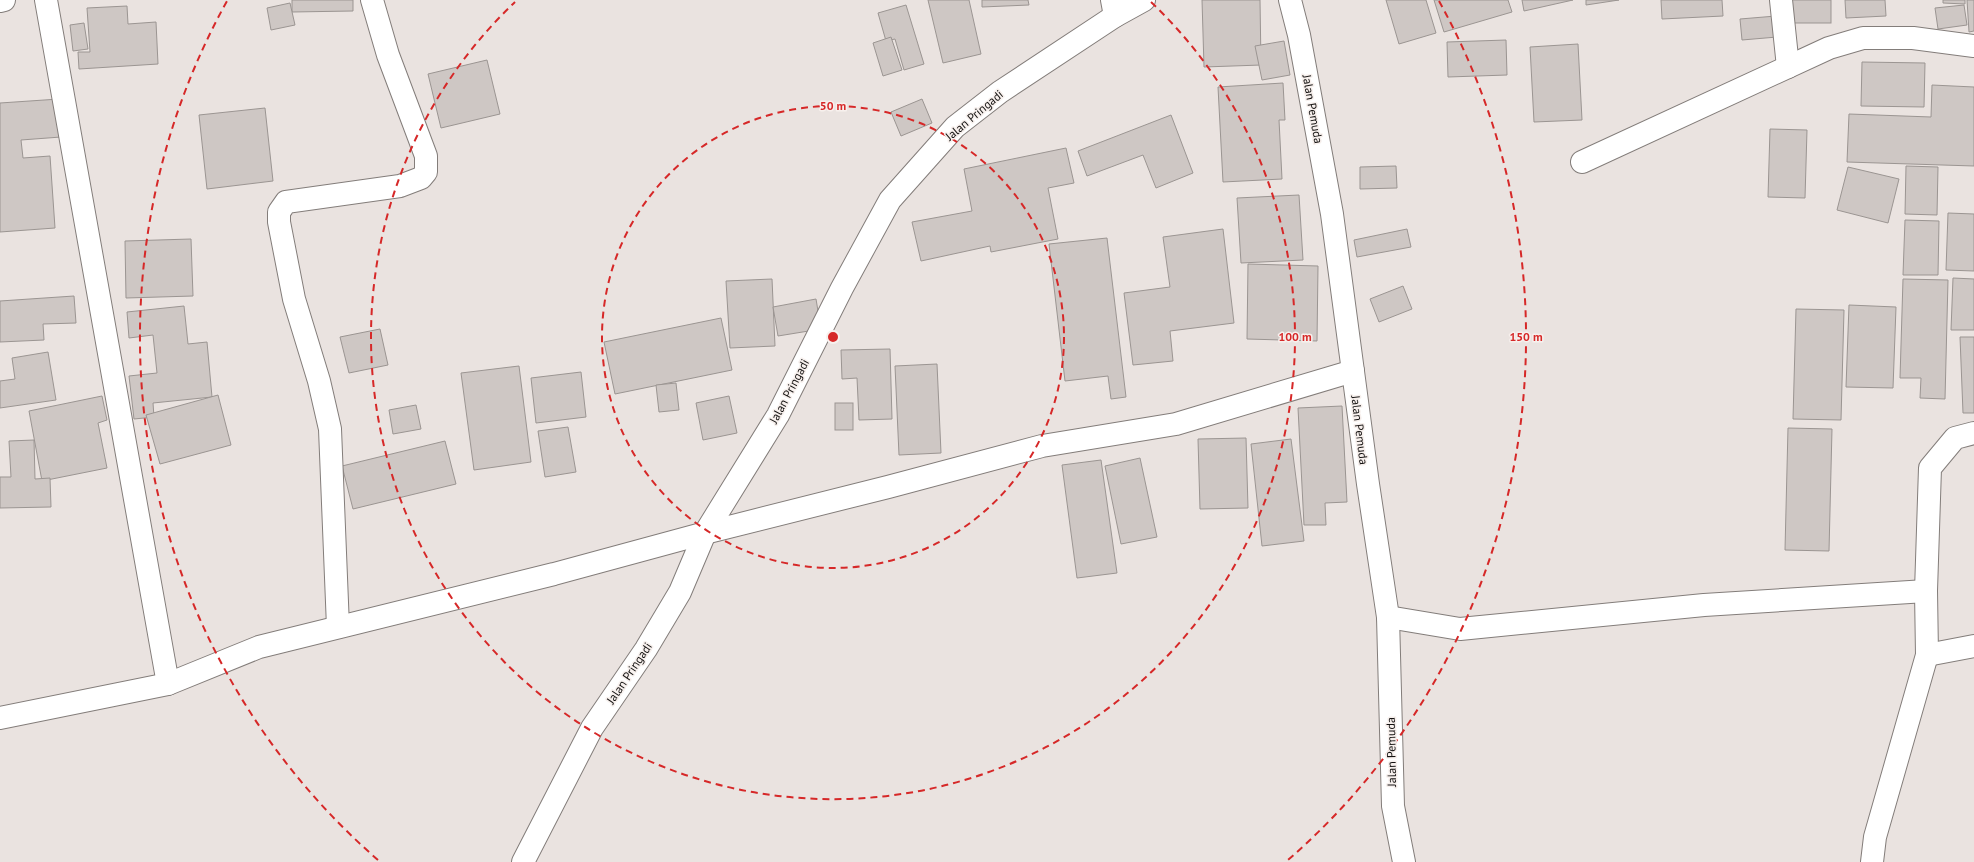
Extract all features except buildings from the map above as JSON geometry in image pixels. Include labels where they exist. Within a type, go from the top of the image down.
[{"type":"street","points":[[0,1],[4,0]]},
{"type":"street","points":[[46,0],[168,684]]},
{"type":"street","points":[[338,627],[330,429],[319,381],[294,299],[280,222],[280,212],[286,202],[400,186],[421,178],[426,172],[426,156],[388,55],[372,0]]},
{"type":"street","name":"Jalan Pringadi","points":[[523,862],[592,728],[646,649],[680,592],[706,533],[778,415],[842,288],[890,200],[955,127],[1113,8],[1144,0]]},
{"type":"street","name":"Jalan Pemuda","points":[[1290,0],[1304,63],[1332,214],[1368,484],[1388,617],[1393,806],[1404,862]]},
{"type":"street","points":[[1781,0],[1788,68]]},
{"type":"street","points":[[1582,162],[1829,48],[1863,38],[1913,38],[1974,46]]},
{"type":"street","points":[[0,718],[168,684],[259,647],[554,574],[1042,446],[1176,424],[1353,371]]},
{"type":"street","points":[[1872,862],[1875,837],[1927,656],[1926,591],[1930,468],[1955,438],[1974,433]]},
{"type":"street","points":[[1388,617],[1460,629],[1704,605],[1926,591]]},
{"type":"street","points":[[1927,656],[1974,646]]}]
